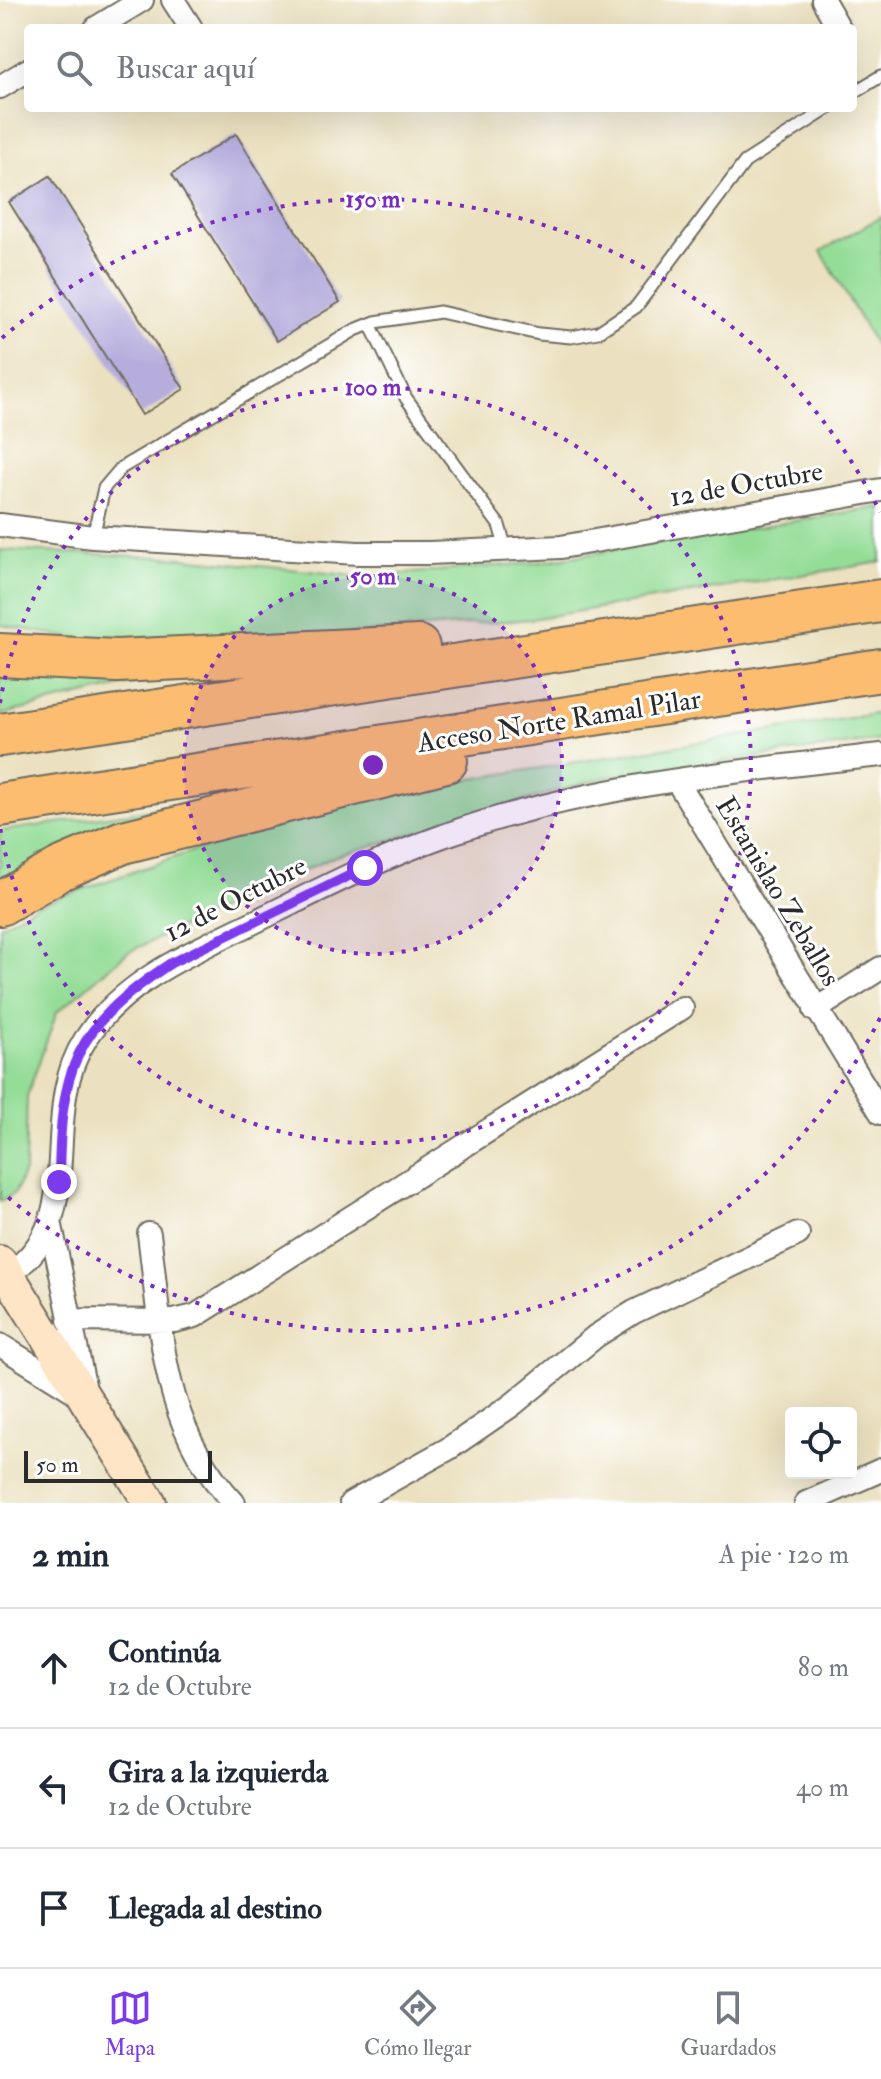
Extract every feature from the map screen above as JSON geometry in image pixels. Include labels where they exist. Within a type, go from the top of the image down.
[{"type":"highway","points":[[0,655],[117,661],[642,637],[881,584]]},
{"type":"highway","points":[[0,735],[881,601]]},
{"type":"highway","name":"Acceso Norte Ramal Pilar","points":[[0,805],[881,670]]},
{"type":"highway","points":[[769,688],[881,678]]},
{"type":"highway","points":[[0,904],[60,869],[123,842],[687,700]]},
{"type":"street","points":[[103,24],[142,0]]},
{"type":"street","points":[[173,0],[188,24]]},
{"type":"street","points":[[823,0],[837,24]]},
{"type":"street","points":[[0,87],[24,72]]},
{"type":"street","name":"12 de Octubre","points":[[0,525],[93,537],[358,553],[561,547],[881,490]]},
{"type":"street","name":"12 de Octubre","points":[[3,1272],[34,1252],[51,1226],[59,1182],[62,1106],[71,1067],[97,1023],[144,981],[193,952],[365,868],[444,836],[510,815],[677,781],[881,755]]},
{"type":"street","name":"Estanislao Zeballos","points":[[677,781],[881,1113]]},
{"type":"street","points":[[815,1010],[881,968]]},
{"type":"street","points":[[69,1320],[160,1320],[195,1316],[682,1008]]},
{"type":"street","points":[[51,1226],[87,1400]]},
{"type":"street","points":[[149,1234],[160,1320],[179,1417],[200,1464],[234,1503]]},
{"type":"street","points":[[351,1503],[448,1449],[512,1405],[596,1336],[634,1312],[798,1234]]},
{"type":"street","points":[[3,1272],[150,1503]]},
{"type":"street","points":[[0,1345],[87,1400]]},
{"type":"street","points":[[806,1503],[881,1470]]},
{"type":"lane","points":[[857,91],[881,76]]},
{"type":"lane","points":[[93,537],[104,488],[121,468],[370,324],[440,312],[539,334],[571,337],[598,332],[636,307],[745,162],[823,112]]},
{"type":"lane","points":[[370,324],[406,398],[499,525],[506,549]]},
{"type":"green space","points":[[881,217],[881,355],[821,251]]},
{"type":"green space","points":[[881,507],[881,562],[531,619],[342,635],[107,644],[0,625],[0,550],[183,558],[366,577],[533,563]]},
{"type":"green space","points":[[0,674],[142,681],[0,715]]},
{"type":"green space","points":[[881,713],[881,740],[602,778],[333,857],[128,952],[57,1012],[27,1096],[25,1169],[15,1193],[0,1202],[0,926],[35,906],[336,801]]},
{"type":"green space","points":[[293,790],[0,888],[0,831]]},
{"type":"building","points":[[236,134],[340,302],[277,341],[172,174]]},
{"type":"building","points":[[50,176],[184,389],[142,415],[9,202]]},
{"type":"route","points":[[59,1182],[60,1120],[64,1092],[71,1067],[97,1023],[144,981],[171,963],[365,868]]}]
